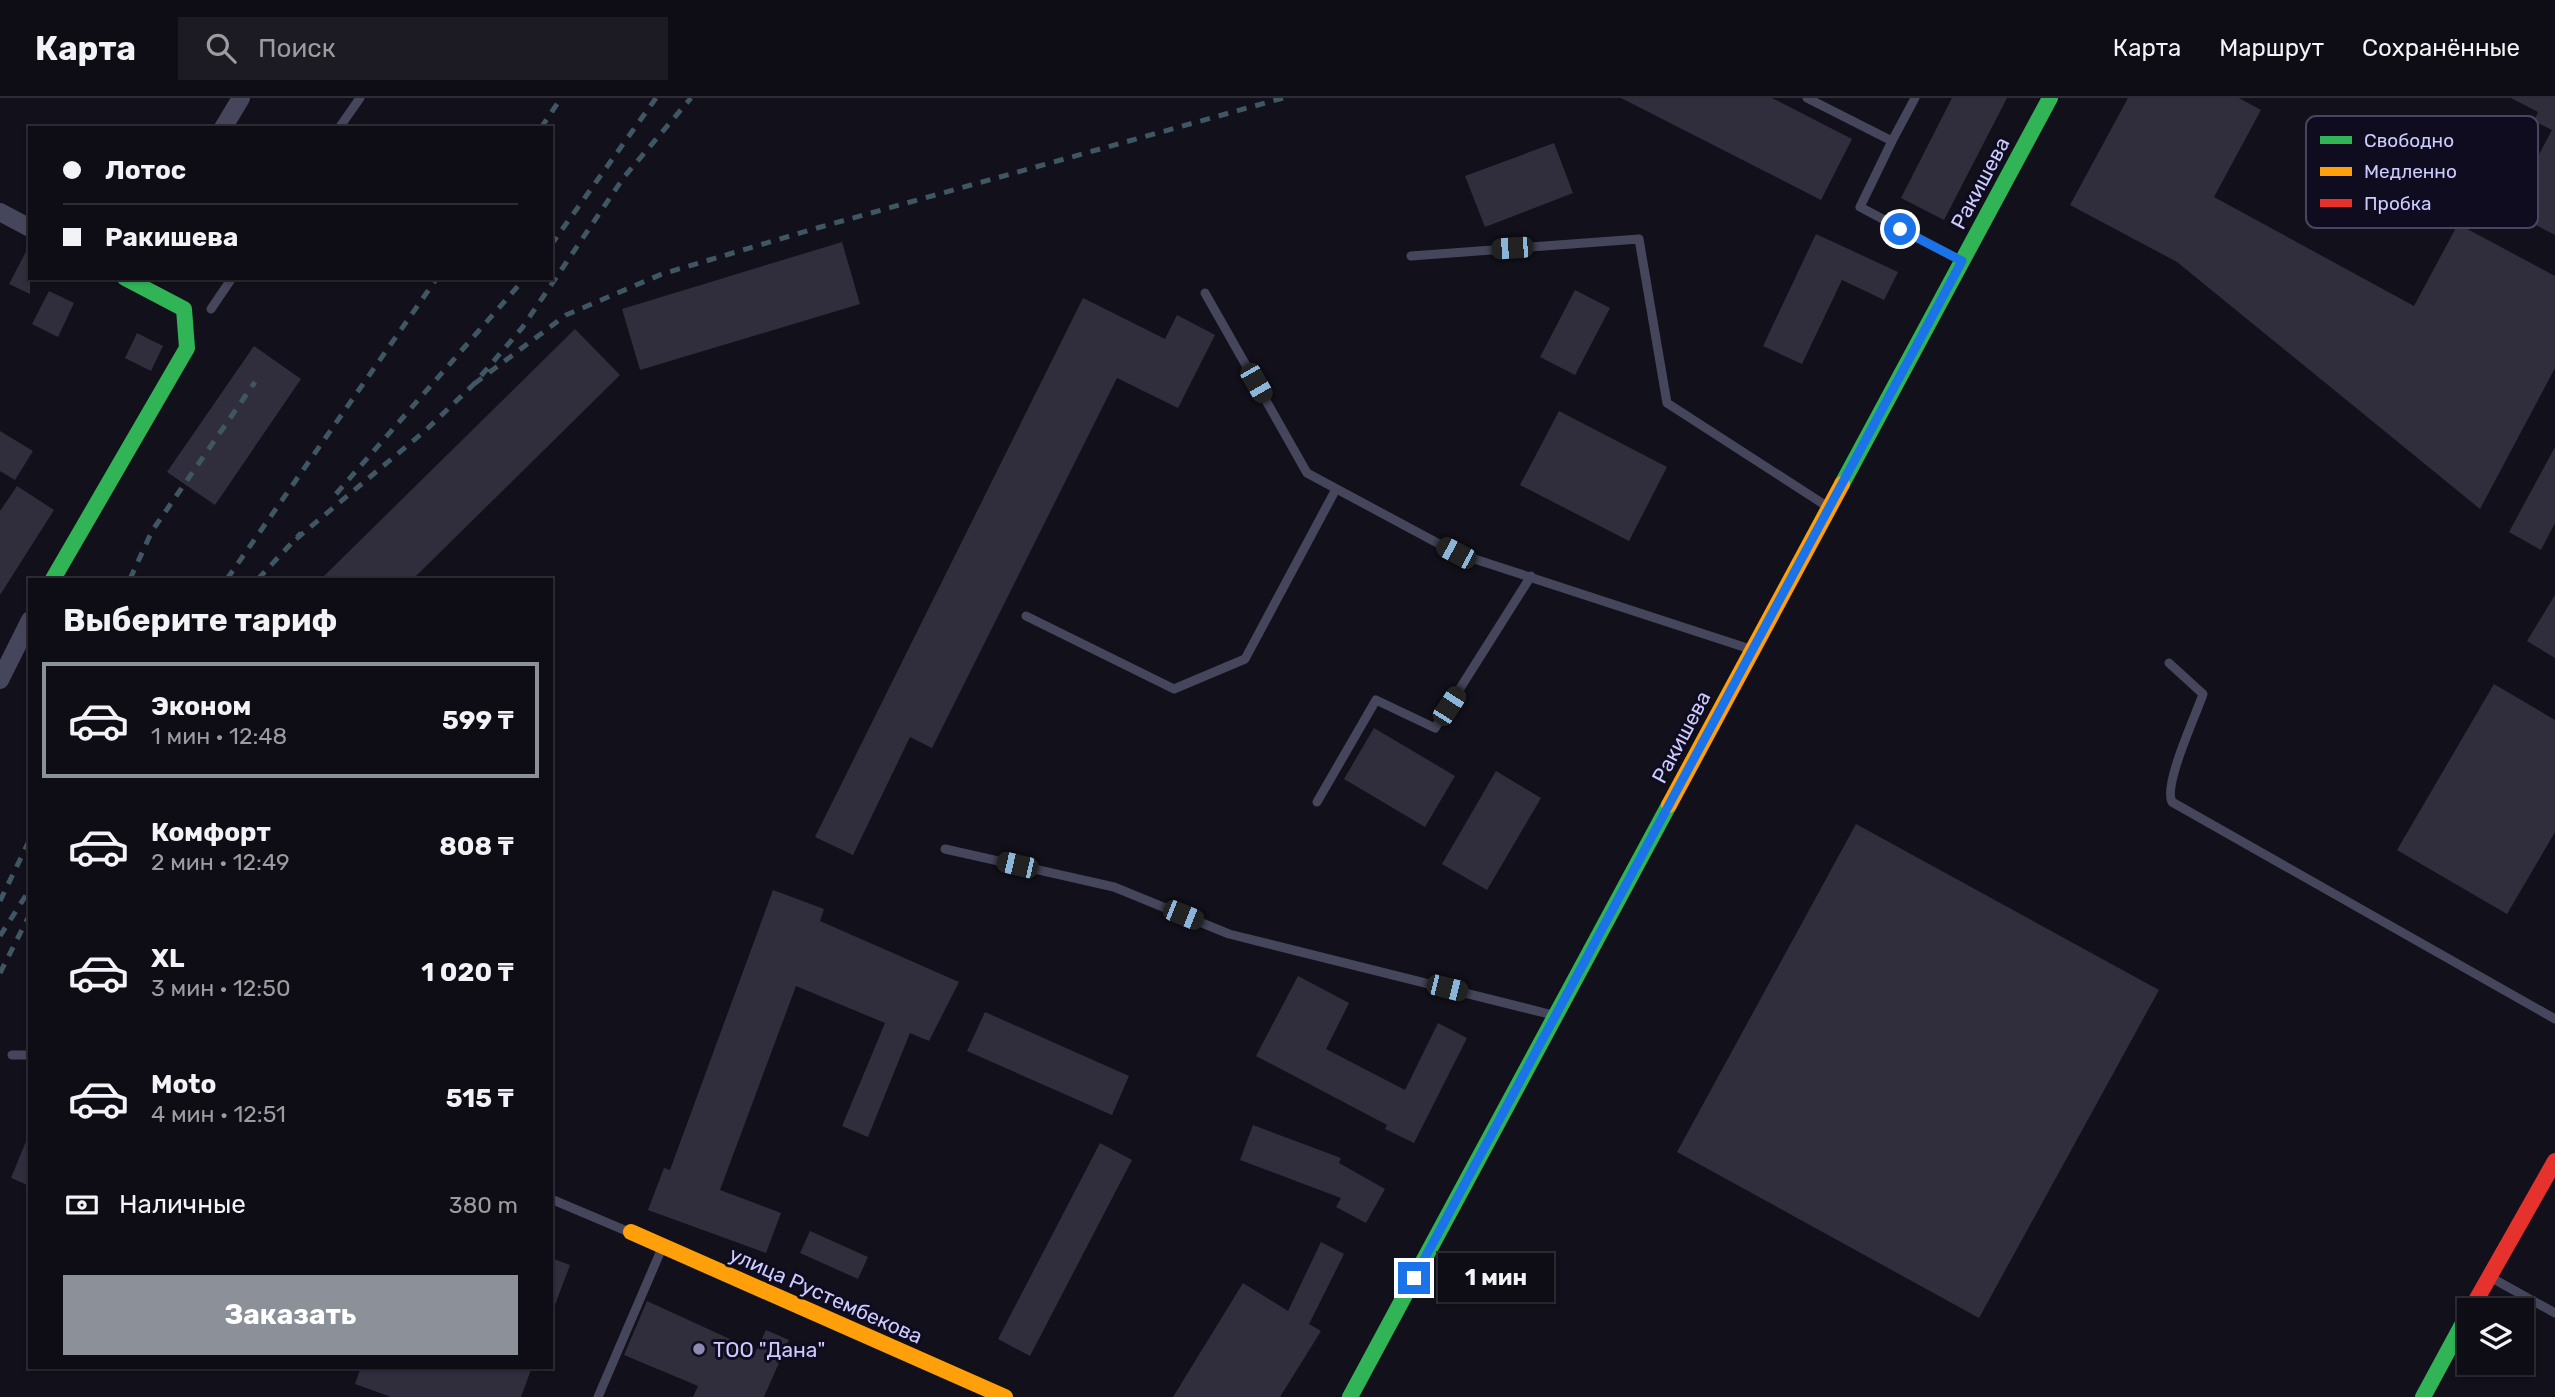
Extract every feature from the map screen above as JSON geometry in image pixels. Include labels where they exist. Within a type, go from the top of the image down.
[{"type":"street","points":[[224,126],[241,98]]},
{"type":"street","name":"Ракишева","points":[[1350,1397],[2050,98]]},
{"type":"street","points":[[0,212],[28,227]]},
{"type":"street","points":[[54,578],[187,348],[184,309],[132,280]]},
{"type":"street","points":[[0,680],[28,624]]},
{"type":"street","points":[[2477,1298],[2555,1161]]},
{"type":"street","name":"улица Рустембекова","points":[[631,1232],[1005,1397]]},
{"type":"street","points":[[2423,1397],[2457,1335]]},
{"type":"lane","points":[[340,126],[360,98]]},
{"type":"lane","points":[[1807,98],[1892,141]]},
{"type":"lane","points":[[1915,98],[1860,207],[1962,261]]},
{"type":"lane","points":[[1410,256],[1639,239],[1667,403],[1829,508]]},
{"type":"lane","points":[[211,309],[231,280]]},
{"type":"lane","points":[[1205,293],[1307,473],[1456,553],[1752,650]]},
{"type":"lane","points":[[1026,616],[1174,689],[1245,659],[1336,489]]},
{"type":"lane","points":[[1317,802],[1376,701],[1435,728],[1531,576]]},
{"type":"lane","points":[[2169,663],[2203,693],[2169,795],[2172,802],[2555,1019]]},
{"type":"lane","points":[[945,849],[1114,887],[1229,933],[1555,1015]]},
{"type":"lane","points":[[12,1055],[28,1055]]},
{"type":"lane","points":[[553,1200],[631,1232]]},
{"type":"lane","points":[[597,1397],[662,1246]]},
{"type":"lane","points":[[2489,1276],[2555,1313]]},
{"type":"building","points":[[1621,98],[1772,98],[1852,139],[1821,200]]},
{"type":"building","points":[[1952,98],[2007,98],[1944,220],[1901,198]]},
{"type":"building","points":[[2128,98],[2239,98],[2261,110],[2214,197],[2414,306],[2456,228],[2465,228],[2555,276],[2555,368],[2480,509],[2177,262],[2070,205]]},
{"type":"building","points":[[2511,98],[2555,98],[2555,235],[2538,226],[2538,156],[2552,130],[2538,123],[2538,112]]},
{"type":"building","points":[[1554,143],[1573,193],[1485,227],[1465,176]]},
{"type":"building","points":[[1816,234],[1898,272],[1884,300],[1842,280],[1802,364],[1763,346]]},
{"type":"building","points":[[842,242],[860,304],[640,370],[622,309]]},
{"type":"building","points":[[28,248],[30,294],[9,284]]},
{"type":"building","points":[[1575,290],[1610,308],[1575,375],[1540,357]]},
{"type":"building","points":[[49,291],[74,303],[58,337],[32,324]]},
{"type":"building","points":[[1083,298],[1165,339],[1177,315],[1215,335],[1178,408],[1117,378],[932,748],[910,737],[853,855],[815,837]]},
{"type":"building","points":[[575,329],[620,375],[414,578],[322,578]]},
{"type":"building","points":[[137,333],[163,346],[151,371],[125,358]]},
{"type":"building","points":[[254,346],[301,379],[215,505],[167,472]]},
{"type":"building","points":[[1559,411],[1667,467],[1629,541],[1520,485]]},
{"type":"building","points":[[0,431],[33,451],[15,480],[0,471]]},
{"type":"building","points":[[2555,447],[2555,523],[2541,550],[2509,532]]},
{"type":"building","points":[[17,486],[54,510],[0,595],[0,511]]},
{"type":"building","points":[[2555,595],[2555,658],[2527,641]]},
{"type":"building","points":[[2494,684],[2555,720],[2555,832],[2507,914],[2397,850]]},
{"type":"building","points":[[1374,728],[1455,776],[1425,827],[1344,779]]},
{"type":"building","points":[[1496,771],[1541,798],[1487,890],[1442,864]]},
{"type":"building","points":[[1856,824],[2159,990],[1979,1318],[1677,1152]]},
{"type":"building","points":[[773,890],[824,909],[820,921],[959,982],[929,1041],[910,1033],[868,1137],[842,1126],[885,1023],[796,986],[720,1190],[781,1213],[766,1253],[648,1210],[664,1168],[670,1170]]},
{"type":"building","points":[[1298,976],[1349,1003],[1326,1049],[1405,1090],[1438,1023],[1467,1038],[1414,1143],[1385,1129],[1387,1125],[1256,1056]]},
{"type":"building","points":[[985,1012],[1129,1076],[1112,1115],[967,1051]]},
{"type":"building","points":[[1253,1125],[1341,1158],[1339,1163],[1385,1189],[1366,1223],[1336,1207],[1341,1198],[1240,1160]]},
{"type":"building","points":[[28,1136],[28,1185],[11,1178]]},
{"type":"building","points":[[1100,1143],[1132,1160],[1030,1356],[998,1339]]},
{"type":"building","points":[[810,1231],[868,1257],[858,1279],[800,1253]]},
{"type":"building","points":[[1321,1242],[1344,1254],[1309,1324],[1321,1331],[1280,1397],[1173,1397],[1243,1283],[1288,1311]]},
{"type":"building","points":[[553,1259],[570,1265],[553,1310]]},
{"type":"building","points":[[647,1301],[756,1351],[766,1330],[789,1340],[764,1397],[693,1397],[698,1386],[624,1355]]},
{"type":"building","points":[[360,1369],[531,1369],[521,1397],[391,1397],[355,1384]]},
{"type":"railway","points":[[542,126],[561,98]]},
{"type":"railway","points":[[553,242],[656,98]]},
{"type":"railway","points":[[296,539],[426,430],[474,384],[522,328],[624,177],[691,98]]},
{"type":"railway","points":[[474,384],[566,315],[662,274],[1283,98]]},
{"type":"railway","points":[[228,578],[436,280]]},
{"type":"railway","points":[[336,494],[523,280]]},
{"type":"railway","points":[[130,578],[152,531],[255,382]]},
{"type":"railway","points":[[259,578],[301,533]]},
{"type":"railway","points":[[0,901],[28,843]]},
{"type":"railway","points":[[0,936],[28,892]]},
{"type":"railway","points":[[0,973],[28,918]]},
{"type":"traffic: fast","points":[[1842,484],[2050,98]]},
{"type":"traffic: fast","points":[[54,578],[187,348],[184,309],[129,280]]},
{"type":"traffic: fast","points":[[1350,1397],[1669,805]]},
{"type":"traffic: fast","points":[[2423,1397],[2457,1334]]},
{"type":"traffic: slow","points":[[1669,805],[1842,484]]},
{"type":"traffic: slow","points":[[631,1232],[1005,1397]]},
{"type":"traffic: jam","points":[[2477,1298],[2555,1161]]},
{"type":"place","name":"ТОО \"Дана\"","points":[[699,1349]]},
{"type":"route","points":[[1414,1278],[1962,261],[1900,229]]}]
